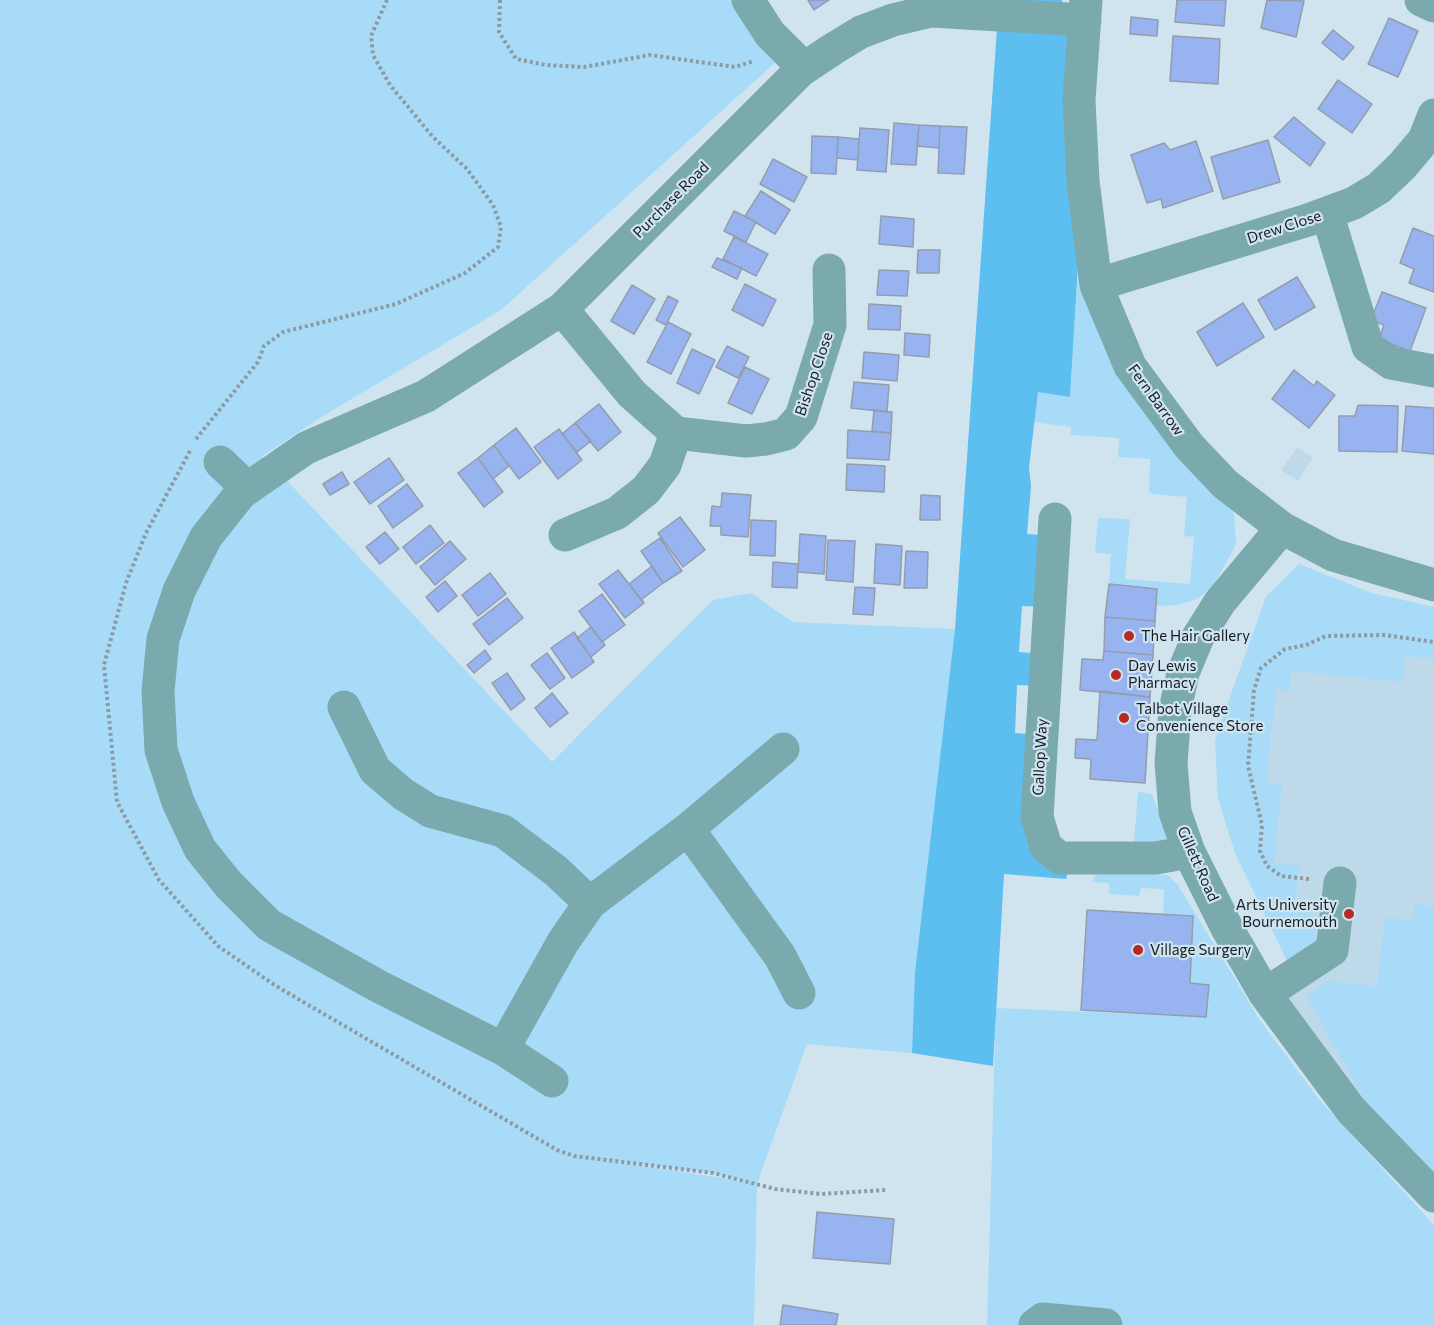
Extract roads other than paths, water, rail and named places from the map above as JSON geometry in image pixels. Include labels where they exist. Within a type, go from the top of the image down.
[{"type":"street","points":[[748,0],[770,34],[796,59]]},
{"type":"street","points":[[1421,0],[1434,6]]},
{"type":"street","name":"Purchase Road","points":[[552,1081],[503,1049],[378,986],[269,925],[229,885],[200,849],[178,802],[161,750],[158,691],[163,639],[179,591],[206,537],[247,488],[306,447],[426,396],[562,309],[796,59],[861,32],[931,11],[1086,10]]},
{"type":"street","name":"Fern Barrow","points":[[1086,10],[1079,100],[1083,182],[1096,285],[1130,366],[1158,407],[1189,446],[1225,484],[1282,528],[1333,555],[1434,585]]},
{"type":"street","name":"Drew Close","points":[[1096,285],[1354,203],[1379,188],[1402,166],[1424,140],[1434,115]]},
{"type":"street","points":[[1328,213],[1368,347],[1391,363],[1434,371]]},
{"type":"street","name":"Bishop Close","points":[[676,433],[746,441],[786,434],[801,417],[830,324],[829,270]]},
{"type":"street","points":[[562,309],[632,394],[676,433],[665,465],[646,490],[617,513],[565,535]]},
{"type":"street","points":[[220,462],[247,488]]},
{"type":"street","name":"Gallop Way","points":[[1055,519],[1036,817],[1046,847],[1060,858],[1156,858],[1189,852]]},
{"type":"street","name":"Gillett Road","points":[[1282,528],[1221,602],[1198,637],[1183,673],[1174,710],[1171,763],[1175,811],[1189,852],[1227,928],[1265,994],[1351,1110],[1434,1196]]},
{"type":"street","points":[[344,707],[375,770],[403,794],[430,811],[503,831],[556,871],[590,903]]},
{"type":"street","points":[[503,1049],[563,942],[590,903],[688,829],[783,749]]},
{"type":"street","points":[[688,829],[780,956],[799,993]]},
{"type":"street","points":[[1265,994],[1332,950],[1340,883]]},
{"type":"street","points":[[1035,1325],[1043,1319],[1106,1325]]},
{"type":"place","name":"The Hair Gallery","points":[[1129,636]]},
{"type":"place","name":"Day Lewis Pharmacy","points":[[1116,675]]},
{"type":"place","name":"Talbot Village Convenience Store","points":[[1124,718]]},
{"type":"place","name":"Arts University Bournemouth","points":[[1349,914]]},
{"type":"place","name":"Village Surgery","points":[[1138,950]]}]
